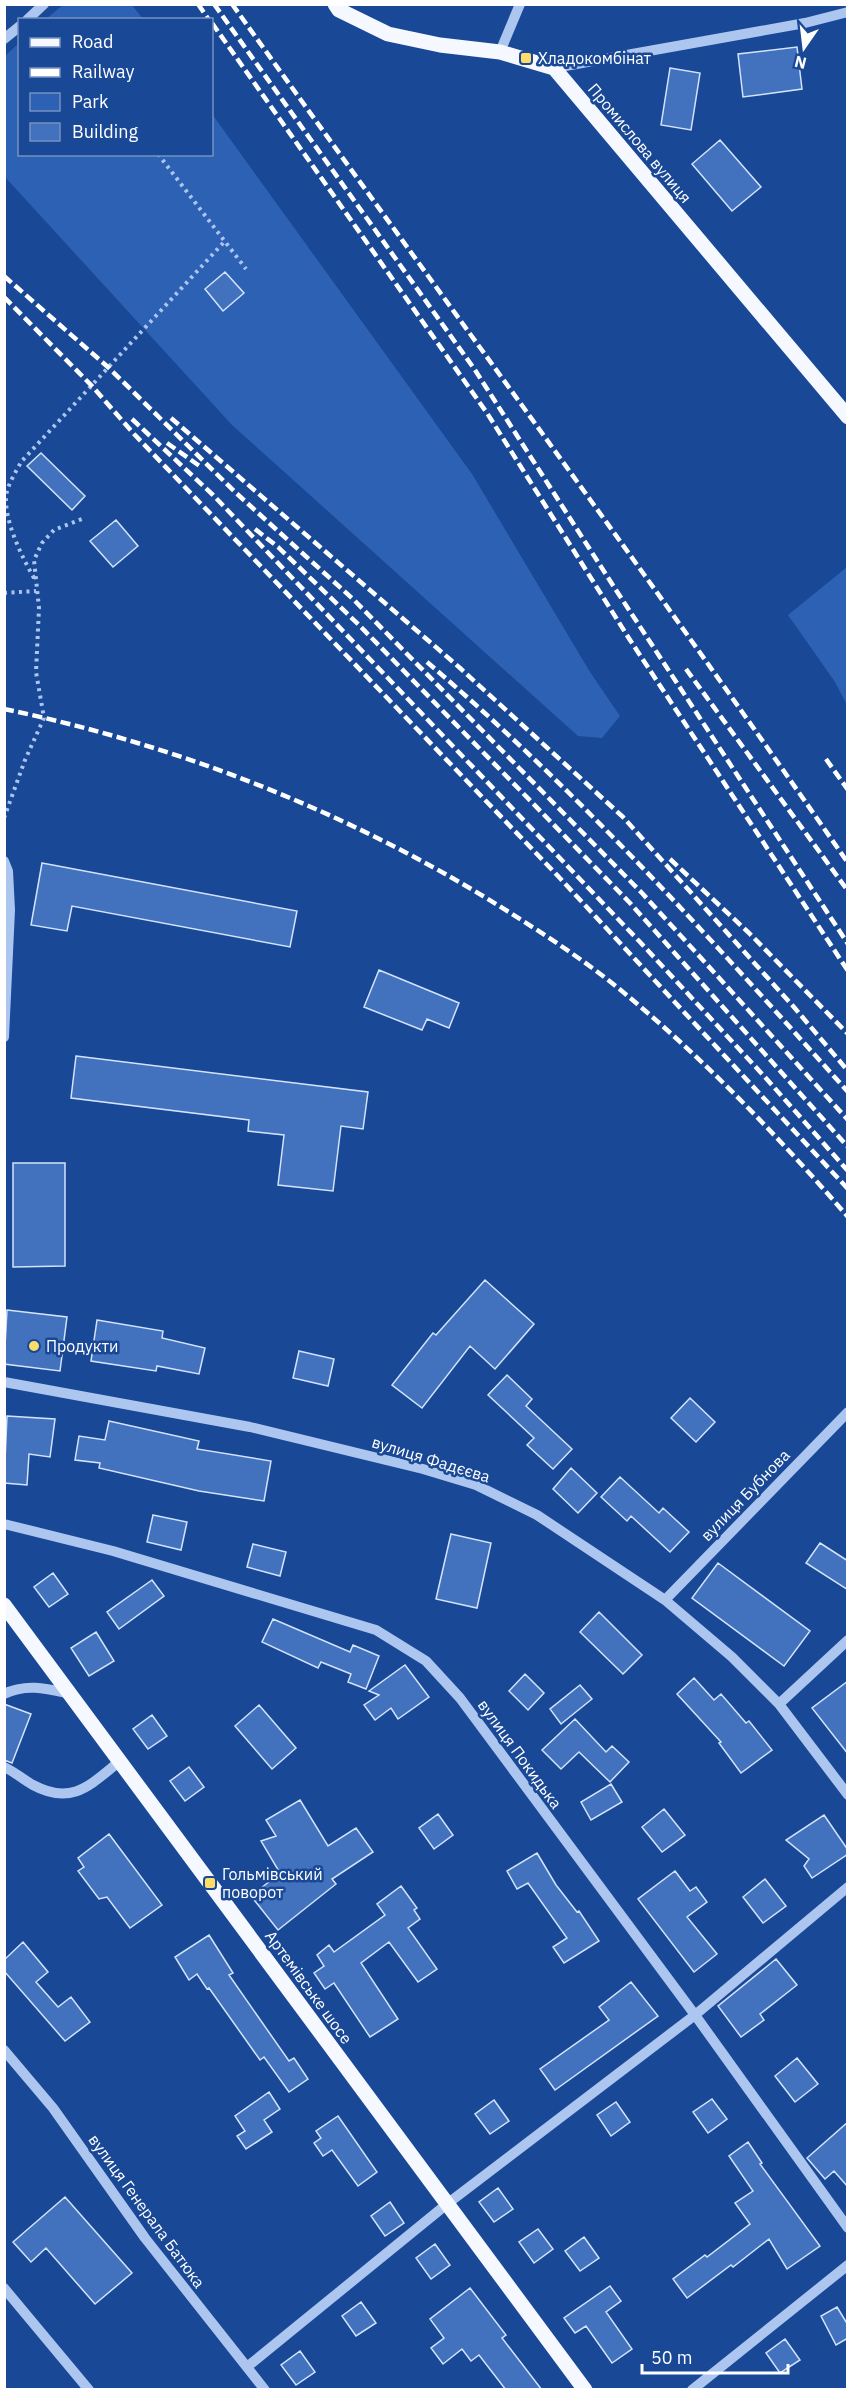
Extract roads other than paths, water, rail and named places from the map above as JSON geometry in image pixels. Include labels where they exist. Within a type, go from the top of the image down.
[{"type":"main road","points":[[335,4],[339,9],[388,34],[440,45],[500,52],[554,68]]},
{"type":"main road","name":"Промислова вулиця","points":[[554,68],[848,417]]},
{"type":"main road","name":"Артемівське шосе","points":[[4,1605],[585,2390]]},
{"type":"street","points":[[29,18],[44,4]]},
{"type":"street","points":[[500,52],[520,4]]},
{"type":"street","points":[[554,68],[805,23],[848,12]]},
{"type":"street","points":[[4,39],[18,28]]},
{"type":"street","points":[[4,861],[8,871],[10,910],[4,1037]]},
{"type":"street","name":"вулиця Фадєєва","points":[[4,1383],[250,1427],[423,1469],[476,1485],[537,1515],[664,1600],[732,1657],[779,1704],[848,1796]]},
{"type":"street","name":"вулиця Бубнова","points":[[664,1600],[848,1412]]},
{"type":"street","name":"вулиця Покидька","points":[[4,1524],[113,1551],[376,1630],[426,1661],[460,1698],[695,2015],[848,2228]]},
{"type":"street","points":[[779,1704],[848,1640]]},
{"type":"street","points":[[4,1694],[16,1689],[39,1687],[71,1694]]},
{"type":"street","points":[[4,1767],[17,1772],[29,1783],[47,1792],[77,1793],[120,1761]]},
{"type":"street","points":[[247,2367],[447,2204],[695,2015],[848,1887]]},
{"type":"street","name":"вулиця Генерала Батюка","points":[[4,2050],[54,2108],[145,2238],[265,2390]]},
{"type":"street","points":[[692,2390],[848,2265]]},
{"type":"street","points":[[4,2288],[89,2390]]},
{"type":"railway","points":[[198,4],[208,18]]},
{"type":"railway","points":[[214,4],[475,370],[848,944]]},
{"type":"railway","points":[[232,4],[619,539],[848,863]]},
{"type":"railway","points":[[213,24],[487,413],[630,640],[848,971]]},
{"type":"railway","points":[[4,276],[109,368],[235,492],[354,600],[642,893],[848,1120]]},
{"type":"railway","points":[[4,297],[92,386],[134,434],[557,875],[848,1189]]},
{"type":"railway","points":[[171,418],[460,668],[623,817],[793,1006],[848,1071]]},
{"type":"railway","points":[[132,419],[213,495],[640,942],[848,1171]]},
{"type":"railway","points":[[167,443],[201,467]]},
{"type":"railway","points":[[255,529],[278,547],[359,625],[630,903],[848,1147]]},
{"type":"railway","points":[[427,662],[538,763],[645,870],[848,1092]]},
{"type":"railway","points":[[686,669],[848,891]]},
{"type":"railway","points":[[4,709],[71,724],[137,743],[203,764],[267,789],[393,846],[512,914],[610,981],[683,1044],[740,1100],[848,1217]]},
{"type":"railway","points":[[826,759],[848,790]]},
{"type":"railway","points":[[670,859],[749,933],[848,1034]]},
{"type":"place","name":"Хладокомбінат","points":[[526,58]]},
{"type":"place","name":"Продукти","points":[[34,1346]]},
{"type":"place","name":"Гольмівський поворот","points":[[210,1883]]}]
